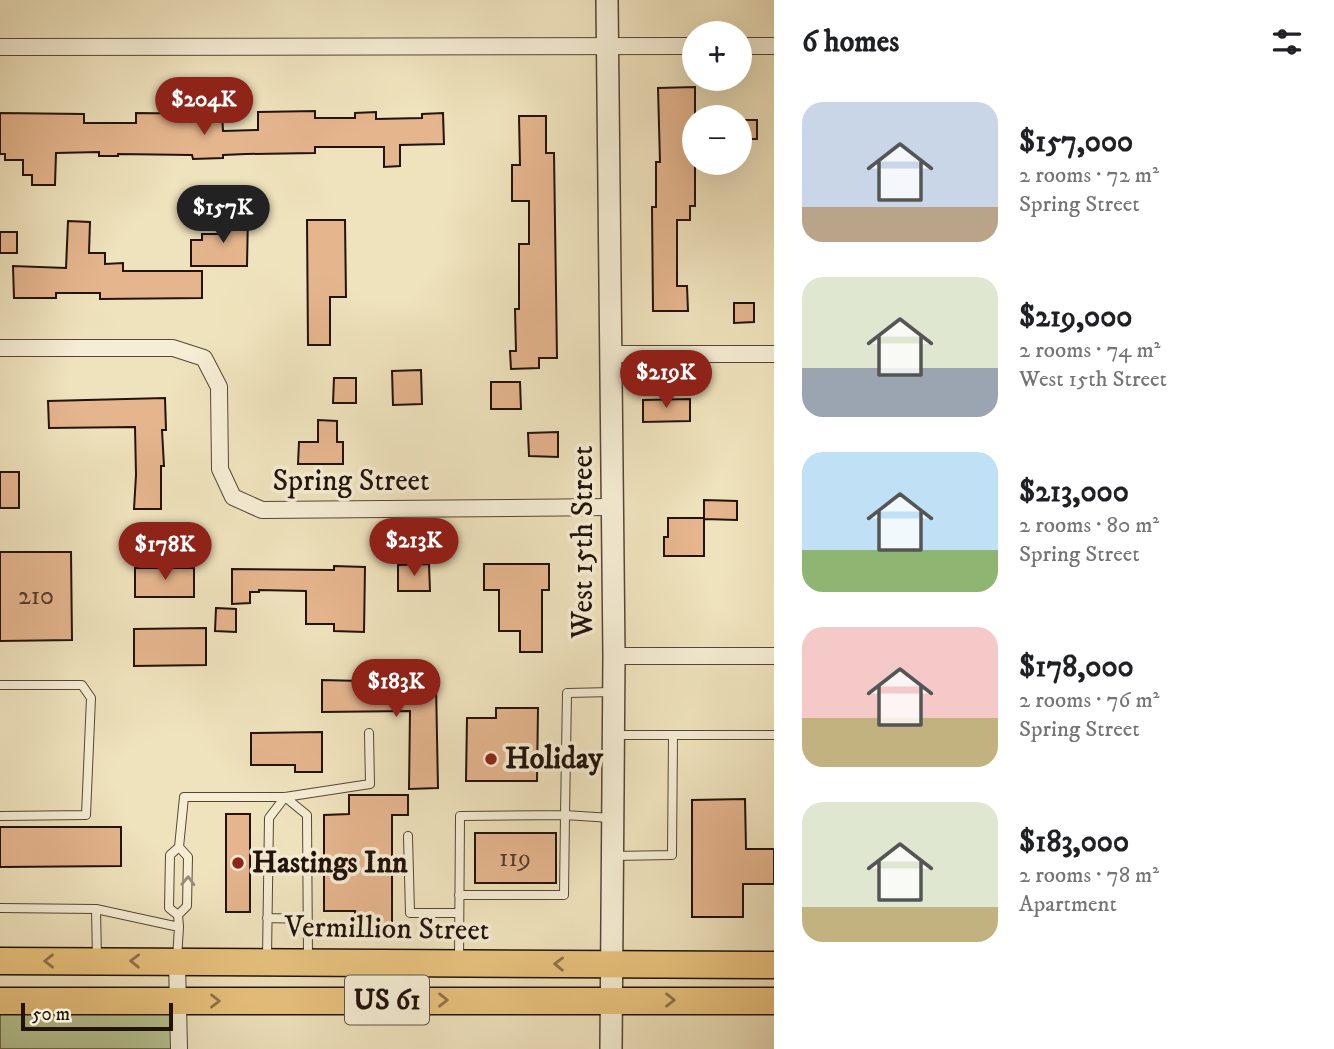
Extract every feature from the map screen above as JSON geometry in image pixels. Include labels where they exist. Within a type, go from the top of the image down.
[{"type":"highway","name":"Vermillion Street","points":[[0,961],[774,965]]},
{"type":"highway","name":"US 61","points":[[0,1001],[611,1000],[770,1004]]},
{"type":"street","name":"West 15th Street","points":[[607,0],[614,656],[611,1049]]},
{"type":"street","points":[[0,47],[682,46]]},
{"type":"street","points":[[752,46],[774,46]]},
{"type":"street","name":"Spring Street","points":[[0,348],[173,348],[204,358],[219,387],[220,470],[233,497],[262,510],[613,507]]},
{"type":"street","points":[[611,354],[774,354]]},
{"type":"street","points":[[614,656],[774,656]]},
{"type":"street","points":[[177,962],[179,1049]]},
{"type":"lane","points":[[0,685],[82,685],[91,698],[86,815],[0,816]]},
{"type":"lane","points":[[459,895],[564,895],[567,693],[614,692]]},
{"type":"lane","points":[[177,962],[178,915],[169,908],[170,855],[179,847],[184,797],[285,797],[370,784],[369,733]]},
{"type":"lane","points":[[613,735],[774,734]]},
{"type":"lane","points":[[612,856],[672,855],[673,735]]},
{"type":"lane","points":[[267,961],[269,818],[285,797]]},
{"type":"lane","points":[[285,797],[307,815],[308,961]]},
{"type":"lane","points":[[459,963],[460,816],[565,815],[612,818]]},
{"type":"lane","points":[[408,836],[410,912],[459,913]]},
{"type":"lane","points":[[178,915],[187,906],[188,857],[179,847]]},
{"type":"lane","points":[[0,908],[96,909],[179,927]]},
{"type":"lane","points":[[96,909],[97,961]]},
{"type":"lane","points":[[267,918],[307,919]]},
{"type":"green space","points":[[0,1001],[179,1001],[179,1049],[0,1049]]},
{"type":"building","points":[[682,87],[682,91],[695,91],[695,105],[682,105],[682,175],[695,175],[695,206],[690,206],[690,220],[677,220],[677,286],[687,286],[688,311],[653,311],[652,207],[656,207],[656,162],[660,162],[658,88]]},
{"type":"building","points":[[315,111],[315,118],[355,118],[355,113],[376,112],[376,119],[422,118],[422,114],[443,113],[444,144],[400,145],[400,166],[384,167],[384,147],[315,147],[315,153],[223,155],[223,158],[193,159],[192,155],[99,156],[99,152],[56,153],[55,185],[32,185],[32,175],[23,175],[23,160],[5,160],[5,154],[0,154],[0,113],[84,114],[84,123],[136,123],[136,113],[222,114],[223,131],[258,130],[258,112]]},
{"type":"building","points":[[519,116],[546,116],[546,153],[554,153],[557,358],[539,358],[539,368],[511,369],[510,351],[516,351],[515,309],[519,309],[519,244],[529,244],[529,201],[512,201],[512,165],[520,165]]},
{"type":"building","points":[[752,120],[757,120],[757,139],[752,139]]},
{"type":"building","points":[[225,214],[248,214],[247,266],[191,266],[191,240],[202,240],[202,234],[225,234]]},
{"type":"building","points":[[307,220],[345,220],[346,297],[330,297],[330,345],[308,345]]},
{"type":"building","points":[[68,221],[90,222],[89,253],[105,253],[105,264],[123,263],[123,271],[202,271],[202,298],[100,299],[100,293],[56,293],[56,298],[14,298],[13,266],[66,268]]},
{"type":"building","points":[[0,232],[17,232],[17,253],[0,253]]},
{"type":"building","points":[[734,303],[754,303],[754,322],[734,323]]},
{"type":"building","points":[[421,370],[422,404],[393,405],[392,371]]},
{"type":"building","points":[[334,378],[356,378],[356,403],[333,403]]},
{"type":"building","points":[[491,382],[520,382],[521,409],[491,409]]},
{"type":"building","points":[[165,398],[166,430],[162,430],[164,466],[161,466],[161,509],[134,509],[135,427],[49,428],[48,401]]},
{"type":"building","points":[[690,399],[690,421],[643,422],[643,400]]},
{"type":"building","points":[[318,420],[337,421],[337,442],[343,442],[343,464],[298,464],[299,442],[318,442]]},
{"type":"building","points":[[558,432],[558,457],[529,456],[528,433]]},
{"type":"building","points":[[0,472],[19,472],[19,508],[0,508]]},
{"type":"building","points":[[704,500],[737,501],[737,520],[704,519],[704,556],[664,556],[668,518],[704,518]]},
{"type":"building","points":[[0,552],[71,552],[72,640],[0,641]]},
{"type":"building","points":[[429,564],[430,591],[398,591],[398,565]]},
{"type":"building","points":[[484,564],[549,564],[549,590],[542,590],[542,652],[520,652],[520,631],[499,631],[499,590],[484,590]]},
{"type":"building","points":[[334,566],[365,567],[364,632],[334,631],[334,624],[306,624],[306,591],[259,590],[250,592],[250,603],[232,604],[232,569],[334,570]]},
{"type":"building","points":[[135,568],[194,568],[194,597],[135,597]]},
{"type":"building","points":[[216,608],[236,609],[236,632],[215,631]]},
{"type":"building","points":[[206,628],[206,665],[134,666],[134,629]]},
{"type":"building","points":[[322,680],[361,681],[361,686],[436,684],[438,788],[409,789],[410,711],[322,712]]},
{"type":"building","name":"Holiday","points":[[496,708],[538,708],[537,781],[466,781],[467,718],[496,718]]},
{"type":"building","points":[[322,732],[322,772],[295,772],[295,765],[251,765],[251,733]]},
{"type":"building","points":[[349,795],[408,795],[408,815],[392,815],[392,934],[355,934],[355,911],[324,911],[324,815],[349,814]]},
{"type":"building","points":[[745,799],[746,849],[774,849],[774,884],[743,884],[743,917],[692,917],[692,800]]},
{"type":"building","name":"Hastings Inn","points":[[226,814],[250,814],[250,912],[226,912]]},
{"type":"building","points":[[0,827],[121,827],[121,866],[0,867]]},
{"type":"building","name":"Holiday","points":[[475,833],[556,833],[556,883],[475,883]]},
{"type":"place","name":"Holiday","points":[[491,759]]},
{"type":"place","name":"Hastings Inn","points":[[238,863]]}]
